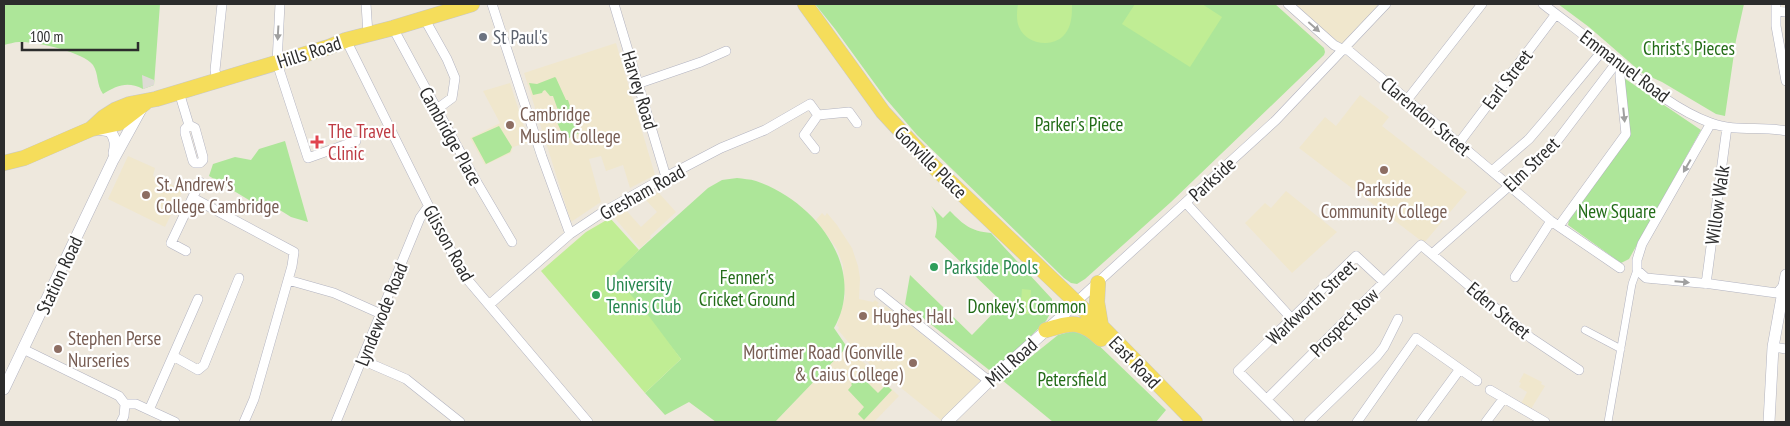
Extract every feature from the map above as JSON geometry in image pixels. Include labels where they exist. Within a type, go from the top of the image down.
[{"type":"main road","name":"Hills Road","points":[[4,163],[24,158],[91,129],[131,119],[179,92],[470,4]]},
{"type":"main road","name":"Gonville Place","points":[[805,4],[895,126],[932,165],[1075,303]]},
{"type":"main road","name":"Hills Road","points":[[91,129],[104,117],[130,104],[131,119]]},
{"type":"main road","points":[[1098,283],[1097,302],[1101,326]]},
{"type":"main road","name":"East Road","points":[[1075,303],[1101,326],[1195,422]]},
{"type":"main road","points":[[1046,330],[1068,324],[1090,328],[1121,358],[1142,369]]},
{"type":"street","points":[[217,80],[215,70],[222,4]]},
{"type":"street","points":[[280,4],[277,63],[308,158],[356,141]]},
{"type":"street","points":[[366,4],[368,34]]},
{"type":"street","points":[[492,4],[570,234]]},
{"type":"street","name":"Harvey Road","points":[[614,4],[666,177]]},
{"type":"street","name":"Clarendon Street","points":[[1288,4],[1334,45],[1348,50],[1555,224]]},
{"type":"street","name":"Parkside","points":[[1075,303],[1276,120],[1386,4]]},
{"type":"street","points":[[1407,100],[1482,4]]},
{"type":"street","name":"Emmanuel Road","points":[[1543,4],[1651,88],[1690,114],[1711,123],[1727,126],[1751,130],[1776,129]]},
{"type":"street","points":[[1786,12],[1776,7],[1776,26],[1786,81]]},
{"type":"street","name":"Earl Street","points":[[1459,143],[1556,14]]},
{"type":"street","points":[[424,18],[447,59],[455,78],[452,98],[437,109]]},
{"type":"street","name":"Cambridge Place","points":[[393,28],[472,174],[512,242]]},
{"type":"street","name":"Glisson Road","points":[[346,40],[458,265],[467,279],[588,422]]},
{"type":"street","points":[[1492,171],[1528,139],[1548,118],[1603,50]]},
{"type":"street","points":[[637,84],[701,62],[726,51]]},
{"type":"street","points":[[1515,277],[1626,134],[1620,77],[1621,65]]},
{"type":"street","name":"Elm Street","points":[[1432,254],[1551,149],[1621,65]]},
{"type":"street","points":[[179,92],[189,125]]},
{"type":"street","name":"Gresham Road","points":[[490,305],[570,234],[600,214],[721,148],[765,130],[810,104],[818,115]]},
{"type":"street","points":[[815,150],[804,135],[818,115],[848,112],[857,123]]},
{"type":"street","name":"Station Road","points":[[4,389],[131,119]]},
{"type":"street","points":[[1608,422],[1632,284],[1642,244],[1711,123]]},
{"type":"street","name":"Willow Walk","points":[[1706,284],[1727,126]]},
{"type":"street","points":[[1776,129],[1786,126]]},
{"type":"street","name":"Station Road","points":[[91,129],[105,130],[113,135],[116,142],[113,160]]},
{"type":"street","points":[[1776,129],[1786,131]]},
{"type":"street","points":[[186,251],[171,244],[200,182]]},
{"type":"street","points":[[192,198],[294,252],[288,280],[254,399],[244,422]]},
{"type":"street","points":[[1186,203],[1292,319]]},
{"type":"street","name":"Lyndewode Road","points":[[336,422],[420,218],[428,207]]},
{"type":"street","points":[[1555,224],[1620,268]]},
{"type":"street","name":"Eden Street","points":[[1421,245],[1532,338],[1579,370]]},
{"type":"street","name":"Prospect Row","points":[[1267,399],[1421,245]]},
{"type":"street","name":"Warkworth Street","points":[[1267,399],[1238,371],[1356,256],[1384,282]]},
{"type":"street","points":[[1637,270],[1646,278],[1777,293],[1786,279]]},
{"type":"street","points":[[173,356],[198,370],[204,365],[239,278]]},
{"type":"street","points":[[1769,422],[1773,347],[1786,279]]},
{"type":"street","points":[[288,280],[334,293],[381,314]]},
{"type":"street","points":[[879,293],[989,381]]},
{"type":"street","points":[[149,410],[198,300]]},
{"type":"street","name":"Mill Road","points":[[947,422],[1075,303]]},
{"type":"street","points":[[1309,422],[1377,356],[1384,347],[1398,319]]},
{"type":"street","points":[[1585,330],[1621,349]]},
{"type":"street","points":[[1357,422],[1416,338],[1478,381]]},
{"type":"street","points":[[1773,347],[1786,349]]},
{"type":"street","points":[[23,350],[108,390],[124,402],[136,404],[175,422]]},
{"type":"street","points":[[362,360],[406,379],[460,422]]},
{"type":"street","points":[[1421,422],[1460,369]]},
{"type":"street","points":[[1490,390],[1545,422]]},
{"type":"street","points":[[1486,422],[1504,398]]},
{"type":"street","points":[[1267,399],[1289,422]]},
{"type":"street","points":[[121,422],[124,416],[124,402]]},
{"type":"shaded area","points":[[1293,4],[1378,4],[1374,11],[1342,45]]},
{"type":"shaded area","points":[[616,43],[655,175],[630,188],[623,165],[606,171],[601,156],[589,159],[601,202],[571,222],[524,73]]},
{"type":"shaded area","points":[[142,75],[154,80],[154,85],[143,89]]},
{"type":"shaded area","name":"Cambridge Muslim College","points":[[510,83],[529,142],[513,147],[511,153],[485,165],[470,138],[500,123],[483,91]]},
{"type":"shaded area","name":"Parkside Community College","points":[[1360,95],[1389,117],[1382,126],[1467,192],[1424,243],[1299,148],[1325,117],[1336,126]]},
{"type":"shaded area","name":"St. Andrew's College Cambridge","points":[[128,156],[155,168],[153,176],[183,190],[165,227],[108,199]]},
{"type":"shaded area","points":[[1286,191],[1337,232],[1292,273],[1245,223],[1265,203],[1271,208]]},
{"type":"shaded area","points":[[658,192],[676,212],[640,248],[613,216],[625,209],[641,227],[657,212],[646,200],[652,194],[654,196]]},
{"type":"shaded area","points":[[822,213],[825,216],[827,213],[852,248],[860,278],[859,299],[873,302],[875,300],[879,303],[877,305],[884,309],[886,306],[982,382],[942,421],[885,375],[882,376],[857,352],[856,355],[899,396],[874,422],[775,422],[850,344],[838,330],[839,327],[837,326],[845,297],[843,265],[837,249],[816,220]]},
{"type":"shaded area","points":[[1524,373],[1542,382],[1541,384],[1545,386],[1531,409],[1521,404],[1527,392],[1519,387],[1521,383],[1519,382]]},
{"type":"green space","points":[[4,4],[160,4],[154,85],[143,89],[132,85],[123,85],[103,94],[93,65],[80,56],[36,43],[17,42],[4,45]]},
{"type":"green space","name":"Parker's Piece","points":[[815,4],[1275,4],[1324,48],[1325,52],[1171,202],[1077,284],[1071,283],[1064,278],[917,135],[886,99]]},
{"type":"green space","points":[[1018,4],[1072,4],[1069,28],[1062,37],[1050,43],[1042,43],[1028,38],[1019,27],[1017,18]]},
{"type":"green space","points":[[1135,4],[1202,4],[1222,17],[1190,67],[1122,24]]},
{"type":"green space","name":"Christ's Pieces","points":[[1558,4],[1744,4],[1736,40],[1725,116],[1716,114],[1662,82],[1642,73],[1589,27]]},
{"type":"green space","points":[[555,77],[566,100],[568,100],[579,133],[565,140],[556,120],[556,114],[559,113],[553,96],[550,96],[545,90],[542,93],[533,95],[529,83],[537,84]]},
{"type":"green space","name":"New Square","points":[[1624,78],[1701,130],[1629,259],[1621,263],[1568,225],[1569,220],[1630,135]]},
{"type":"green space","points":[[499,126],[512,147],[510,152],[486,164],[472,138]]},
{"type":"green space","points":[[285,141],[308,222],[291,217],[275,207],[259,206],[209,176],[213,164],[235,157],[251,160],[259,149]]},
{"type":"green space","name":"Fenner's Cricket Ground","points":[[737,178],[756,181],[777,190],[815,220],[830,239],[840,260],[844,282],[843,305],[834,328],[847,347],[775,422],[716,422],[689,402],[665,415],[645,393],[681,359],[613,275],[708,188],[722,180]]},
{"type":"green space","name":"Donkey's Common","points":[[931,206],[943,218],[950,211],[968,227],[991,233],[1052,299],[1052,310],[1046,321],[993,373],[905,304],[910,275],[972,335],[1003,303],[935,237],[937,221]]},
{"type":"green space","name":"University Tennis Club","points":[[610,218],[639,250],[614,275],[648,315],[681,359],[645,393],[541,271],[586,232]]},
{"type":"green space","points":[[1022,289],[1031,290],[1029,314],[1020,314]]},
{"type":"green space","name":"Petersfield","points":[[1073,331],[1087,334],[1166,410],[1156,422],[1053,422],[1002,380],[1058,335]]},
{"type":"green space","points":[[867,366],[875,374],[867,382],[878,393],[886,385],[892,390],[864,420],[858,414],[864,407],[848,390]]},
{"type":"place","name":"St Paul's","points":[[483,37]]},
{"type":"place","name":"Cambridge Muslim College","points":[[510,125]]},
{"type":"place","name":"The Travel Clinic","points":[[317,142]]},
{"type":"place","name":"Parkside Community College","points":[[1384,170]]},
{"type":"place","name":"St. Andrew's College Cambridge","points":[[146,195]]},
{"type":"place","name":"Parkside Pools","points":[[934,267]]},
{"type":"place","name":"University Tennis Club","points":[[596,295]]},
{"type":"place","name":"Hughes Hall","points":[[863,316]]},
{"type":"place","name":"Stephen Perse Nurseries","points":[[58,349]]},
{"type":"place","name":"Mortimer Road (Gonville & Caius College)","points":[[913,363]]}]
